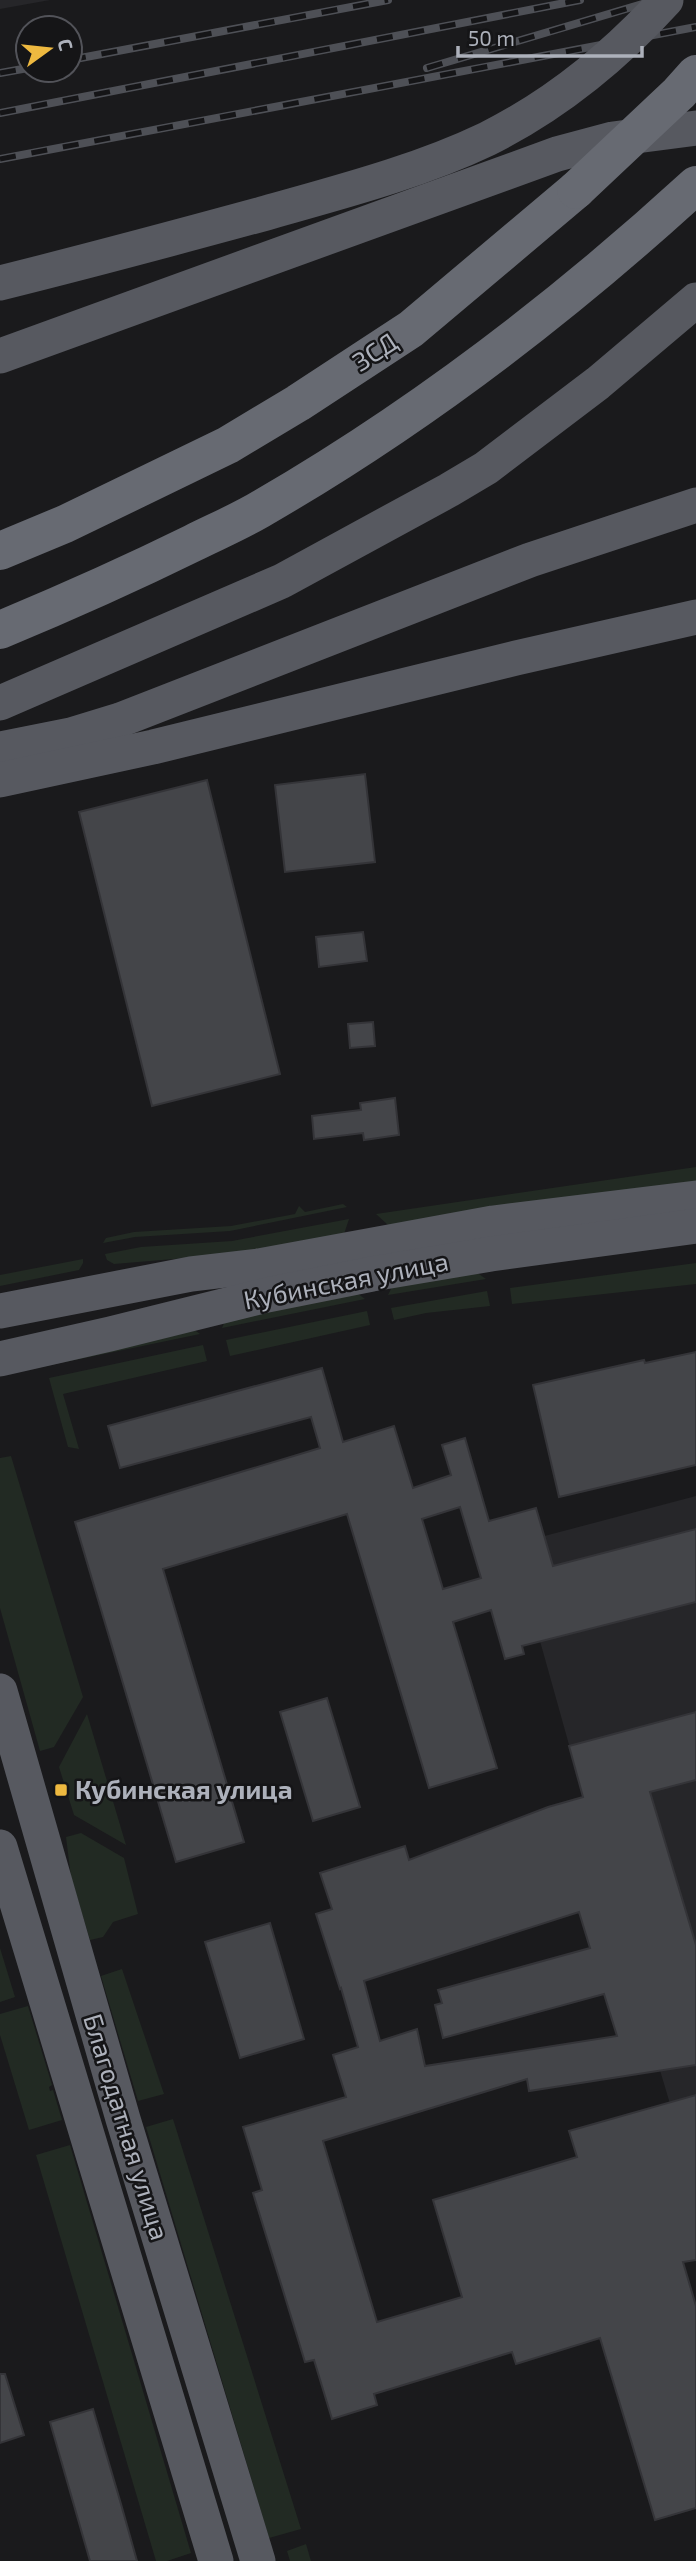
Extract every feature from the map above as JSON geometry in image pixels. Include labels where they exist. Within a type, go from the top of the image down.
[{"type":"highway","name":"ЗСД","points":[[0,551],[65,524],[228,445],[411,329],[576,190],[696,74]]},
{"type":"highway","points":[[0,630],[91,592],[262,509],[358,449],[457,382],[637,239],[696,185]]},
{"type":"main road","points":[[0,283],[103,258],[314,200],[452,154],[527,116],[582,79],[610,57],[666,0]]},
{"type":"main road","points":[[0,356],[557,154],[613,139],[696,128]]},
{"type":"main road","points":[[0,703],[282,581],[449,490],[486,468],[598,383],[696,300]]},
{"type":"main road","points":[[0,750],[71,735],[120,720],[530,560],[696,505]]},
{"type":"main road","points":[[0,780],[166,744],[696,617]]},
{"type":"main road","name":"Кубинская улица","points":[[0,1311],[191,1274],[259,1266],[493,1223],[696,1198]]},
{"type":"main road","name":"Кубинская улица","points":[[0,1359],[267,1295],[359,1277],[491,1254],[696,1226]]},
{"type":"main road","name":"Благодатная улица","points":[[0,1691],[119,2106],[258,2561]]},
{"type":"main road","name":"Благодатная улица","points":[[0,1847],[216,2561]]},
{"type":"shaded area","points":[[0,0],[50,0],[0,9]]},
{"type":"shaded area","points":[[696,1167],[696,1181],[388,1225],[376,1214]]},
{"type":"shaded area","points":[[343,1204],[347,1207],[230,1231],[135,1237],[103,1243],[106,1238],[134,1232],[231,1226],[295,1214],[299,1206],[305,1212]]},
{"type":"shaded area","points":[[349,1219],[344,1234],[234,1254],[114,1264],[107,1260],[105,1254],[141,1247],[232,1241]]},
{"type":"shaded area","points":[[83,1259],[79,1270],[0,1286],[0,1275]]},
{"type":"shaded area","points":[[696,1263],[696,1284],[512,1304],[510,1288]]},
{"type":"shaded area","points":[[476,1272],[486,1279],[388,1295],[392,1287]]},
{"type":"shaded area","points":[[487,1291],[490,1306],[426,1313],[394,1320],[391,1308]]},
{"type":"shaded area","points":[[357,1293],[365,1299],[222,1328],[225,1321]]},
{"type":"shaded area","points":[[367,1311],[370,1325],[230,1356],[226,1340]]},
{"type":"shaded area","points":[[193,1329],[200,1334],[8,1374]]},
{"type":"shaded area","points":[[203,1345],[207,1361],[63,1394],[79,1449],[68,1447],[49,1378]]},
{"type":"shaded area","points":[[11,1456],[83,1697],[54,1747],[40,1751],[0,1608],[0,1458]]},
{"type":"shaded area","points":[[696,1496],[696,2191],[589,1832],[587,1809],[540,1641],[518,1543]]},
{"type":"shaded area","points":[[87,1714],[126,1845],[74,1815],[59,1767]]},
{"type":"shaded area","points":[[81,1833],[124,1858],[138,1914],[113,1922],[103,1937],[90,1940],[71,1877],[66,1837]]},
{"type":"shaded area","points":[[0,1948],[15,1997],[0,2002]]},
{"type":"shaded area","points":[[122,1969],[164,2094],[138,2101],[101,1976]]},
{"type":"shaded area","points":[[28,2006],[52,2085],[49,2087],[50,2091],[53,2090],[62,2120],[29,2130],[0,2035],[0,2014]]},
{"type":"shaded area","points":[[173,2119],[301,2529],[269,2538],[146,2127]]},
{"type":"shaded area","points":[[70,2145],[191,2553],[167,2561],[156,2561],[36,2155]]},
{"type":"shaded area","points":[[306,2544],[311,2561],[290,2561],[287,2551]]},
{"type":"building","points":[[365,774],[375,862],[285,872],[275,785]]},
{"type":"building","points":[[207,780],[280,1074],[152,1106],[79,812]]},
{"type":"building","points":[[363,932],[367,961],[319,967],[316,937]]},
{"type":"building","points":[[373,1022],[375,1046],[350,1048],[348,1024]]},
{"type":"building","points":[[395,1098],[399,1135],[364,1140],[363,1133],[314,1139],[312,1116],[361,1110],[360,1103]]},
{"type":"building","points":[[696,1352],[696,1465],[559,1497],[533,1385],[644,1360],[645,1363]]},
{"type":"building","points":[[322,1368],[343,1442],[394,1426],[413,1488],[451,1475],[442,1445],[465,1438],[489,1521],[536,1508],[553,1566],[696,1529],[696,1602],[522,1646],[524,1654],[505,1659],[491,1610],[453,1622],[497,1768],[429,1788],[347,1514],[163,1569],[244,1842],[176,1862],[75,1522],[320,1448],[311,1417],[120,1468],[108,1426]],"holes":[[[460,1507],[481,1578],[443,1589],[422,1519]]]},
{"type":"building","points":[[327,1698],[360,1807],[313,1821],[280,1712]]},
{"type":"building","points":[[696,1712],[696,1780],[650,1792],[696,1945],[696,2065],[529,2091],[527,2079],[323,2141],[377,2322],[462,2297],[433,2200],[577,2157],[569,2131],[696,2095],[696,2260],[683,2262],[696,2306],[696,2508],[655,2520],[600,2338],[516,2364],[512,2352],[374,2394],[377,2405],[332,2419],[314,2360],[305,2362],[253,2193],[262,2190],[243,2127],[346,2097],[333,2055],[358,2047],[316,1914],[332,1909],[320,1873],[405,1846],[409,1860],[548,1807],[583,1797],[569,1746]],"holes":[[[579,1912],[590,1948],[438,1990],[442,2003],[435,2005],[443,2038],[604,1994],[617,2036],[425,2066],[417,2029],[380,2041],[364,1981]]]},
{"type":"building","points":[[270,1923],[304,2039],[240,2058],[205,1942]]},
{"type":"building","points":[[0,2374],[5,2374],[24,2435],[0,2443]]},
{"type":"building","points":[[93,2409],[137,2561],[90,2561],[50,2422]]},
{"type":"railway","points":[[84,57],[388,0]]},
{"type":"railway","points":[[0,113],[580,0]]},
{"type":"railway","points":[[427,68],[656,0]]},
{"type":"railway","points":[[0,159],[696,27]]},
{"type":"railway","points":[[0,73],[14,70]]},
{"type":"place","name":"Кубинская улица","points":[[61,1790]]}]
